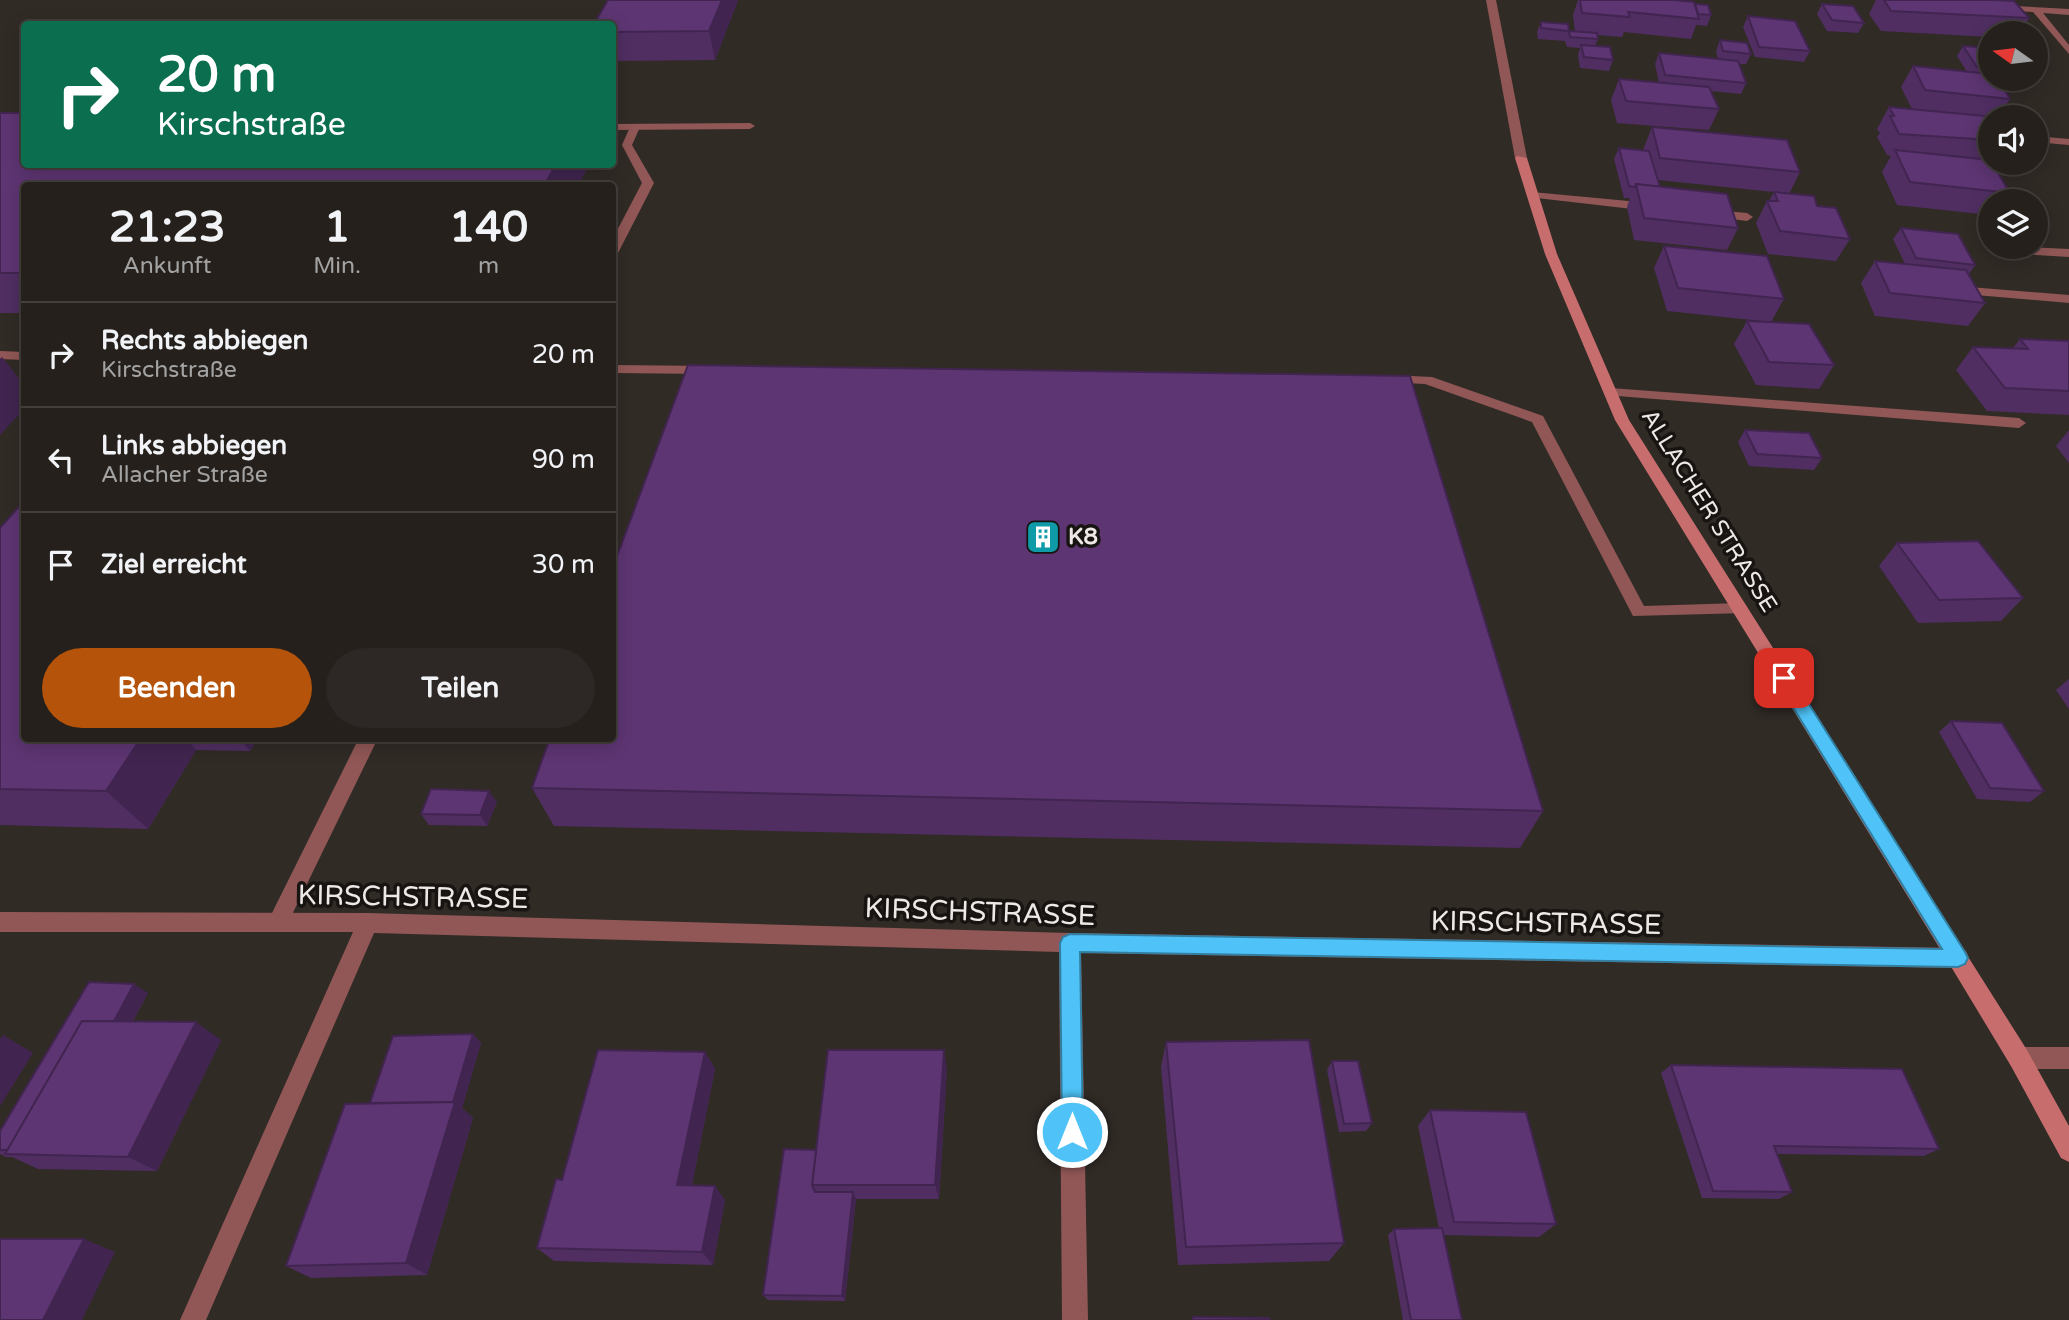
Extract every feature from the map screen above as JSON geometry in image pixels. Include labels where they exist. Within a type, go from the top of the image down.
[{"type":"street","name":"ALLACHER STRASSE","points":[[1491,0],[1521,158],[1550,254],[1622,420],[1958,958],[2019,1058],[2069,1150]]},
{"type":"street","points":[[1983,6],[2069,12]]},
{"type":"street","points":[[2036,9],[2069,51]]},
{"type":"street","points":[[616,127],[750,126]]},
{"type":"street","points":[[616,245],[648,183],[627,145],[635,127]]},
{"type":"street","points":[[2048,140],[2069,142]]},
{"type":"street","points":[[1532,195],[1666,209]]},
{"type":"street","points":[[1693,212],[1747,217]]},
{"type":"street","points":[[2048,252],[2069,253]]},
{"type":"street","points":[[1957,290],[2069,299]]},
{"type":"street","points":[[0,355],[21,356]]},
{"type":"street","points":[[616,369],[720,370]]},
{"type":"street","points":[[1371,379],[1427,380],[1538,419],[1639,612],[1740,609]]},
{"type":"street","points":[[1610,392],[2019,423]]},
{"type":"street","points":[[278,922],[367,742]]},
{"type":"street","points":[[192,1320],[368,923]]},
{"type":"street","name":"KIRSCHSTRASSE","points":[[2,926],[368,923],[1070,943],[1958,958]]},
{"type":"street","points":[[1070,943],[1075,1320]]},
{"type":"street","points":[[2019,1058],[2069,1058]]},
{"type":"building","points":[[608,0],[722,0],[709,31],[616,32],[616,21],[596,21]]},
{"type":"building","points":[[1580,0],[1694,2],[1699,19],[1628,12],[1630,17],[1582,13]]},
{"type":"building","points":[[1884,0],[2014,1],[2029,18],[1891,11]]},
{"type":"building","points":[[1695,4],[1708,5],[1711,15],[1698,14]]},
{"type":"building","points":[[1822,4],[1853,6],[1864,23],[1832,20]]},
{"type":"building","points":[[1748,16],[1795,21],[1810,51],[1759,47]]},
{"type":"building","points":[[1541,22],[1568,24],[1569,31],[1541,28]]},
{"type":"building","points":[[1569,31],[1597,33],[1598,39],[1570,37]]},
{"type":"building","points":[[1720,40],[1747,43],[1751,54],[1723,51]]},
{"type":"building","points":[[1581,45],[1610,47],[1613,60],[1584,57]]},
{"type":"building","points":[[1963,46],[1978,47],[1977,67]]},
{"type":"building","points":[[1659,53],[1738,61],[1746,83],[1665,75]]},
{"type":"building","points":[[1913,66],[1978,73],[1978,91],[2005,91],[2010,99],[1925,90]]},
{"type":"building","points":[[1619,79],[1709,87],[1719,109],[1626,101]]},
{"type":"building","points":[[1889,107],[1978,115],[1978,139],[1899,134],[1890,116],[1894,116]]},
{"type":"building","points":[[0,113],[21,113],[21,168],[554,168],[546,182],[21,182],[21,273],[0,273]]},
{"type":"building","points":[[1652,127],[1787,140],[1800,172],[1660,158]]},
{"type":"building","points":[[1619,148],[1649,151],[1660,187],[1636,184],[1635,187],[1629,186]]},
{"type":"building","points":[[1895,150],[1978,159],[1978,175],[1999,175],[2008,189],[1978,189],[1910,182]]},
{"type":"building","points":[[1636,184],[1727,194],[1738,228],[1644,218]]},
{"type":"building","points":[[1774,192],[1814,196],[1817,206],[1836,208],[1850,239],[1780,231],[1767,201],[1778,201]]},
{"type":"building","points":[[1901,228],[1958,234],[1975,265],[1916,258]]},
{"type":"building","points":[[1664,246],[1767,256],[1784,299],[1678,288]]},
{"type":"building","points":[[1875,261],[1966,270],[1985,303],[1890,293]]},
{"type":"building","points":[[1747,321],[1809,324],[1834,365],[1769,362]]},
{"type":"building","points":[[2020,339],[2069,341],[2069,391],[2005,388],[1973,347],[2028,349]]},
{"type":"building","name":"K8","points":[[688,365],[1410,376],[1543,811],[532,788],[549,742],[616,742],[616,559]]},
{"type":"building","points":[[1745,430],[1809,433],[1822,458],[1757,454]]},
{"type":"building","points":[[21,504],[21,742],[138,742],[106,791],[0,789],[0,528]]},
{"type":"building","points":[[1978,541],[2023,598],[1939,600],[1897,543]]},
{"type":"building","points":[[1951,721],[2002,723],[2044,791],[1990,788]]},
{"type":"building","points":[[431,789],[489,791],[480,815],[421,814]]},
{"type":"building","points":[[89,982],[134,984],[114,1021],[82,1021],[8,1150],[0,1150],[0,1131]]},
{"type":"building","points":[[82,1021],[196,1022],[128,1157],[5,1154]]},
{"type":"building","points":[[473,1034],[453,1102],[370,1103],[393,1036]]},
{"type":"building","points":[[1309,1040],[1344,1243],[1186,1247],[1166,1042]]},
{"type":"building","points":[[598,1050],[705,1052],[677,1185],[715,1186],[702,1252],[537,1248],[556,1179],[562,1180]]},
{"type":"building","points":[[828,1050],[944,1050],[935,1185],[812,1185]]},
{"type":"building","points":[[1332,1061],[1358,1061],[1372,1123],[1344,1124]]},
{"type":"building","points":[[1671,1065],[1902,1069],[1939,1149],[1774,1146],[1792,1192],[1713,1191]]},
{"type":"building","points":[[455,1102],[406,1263],[286,1266],[345,1104]]},
{"type":"building","points":[[1430,1110],[1526,1112],[1556,1224],[1454,1222]]},
{"type":"building","points":[[784,1149],[816,1150],[812,1185],[815,1192],[853,1192],[842,1296],[763,1295]]},
{"type":"building","points":[[1442,1228],[1462,1320],[1411,1320],[1394,1229]]},
{"type":"building","points":[[0,1239],[84,1239],[43,1320],[0,1320]]},
{"type":"building","points":[[1193,1317],[1269,1318],[1270,1320],[1193,1320]]},
{"type":"place","name":"K8","points":[[1043,537]]},
{"type":"route","points":[[1072,1132],[1070,943],[1958,958],[1784,678]]}]
